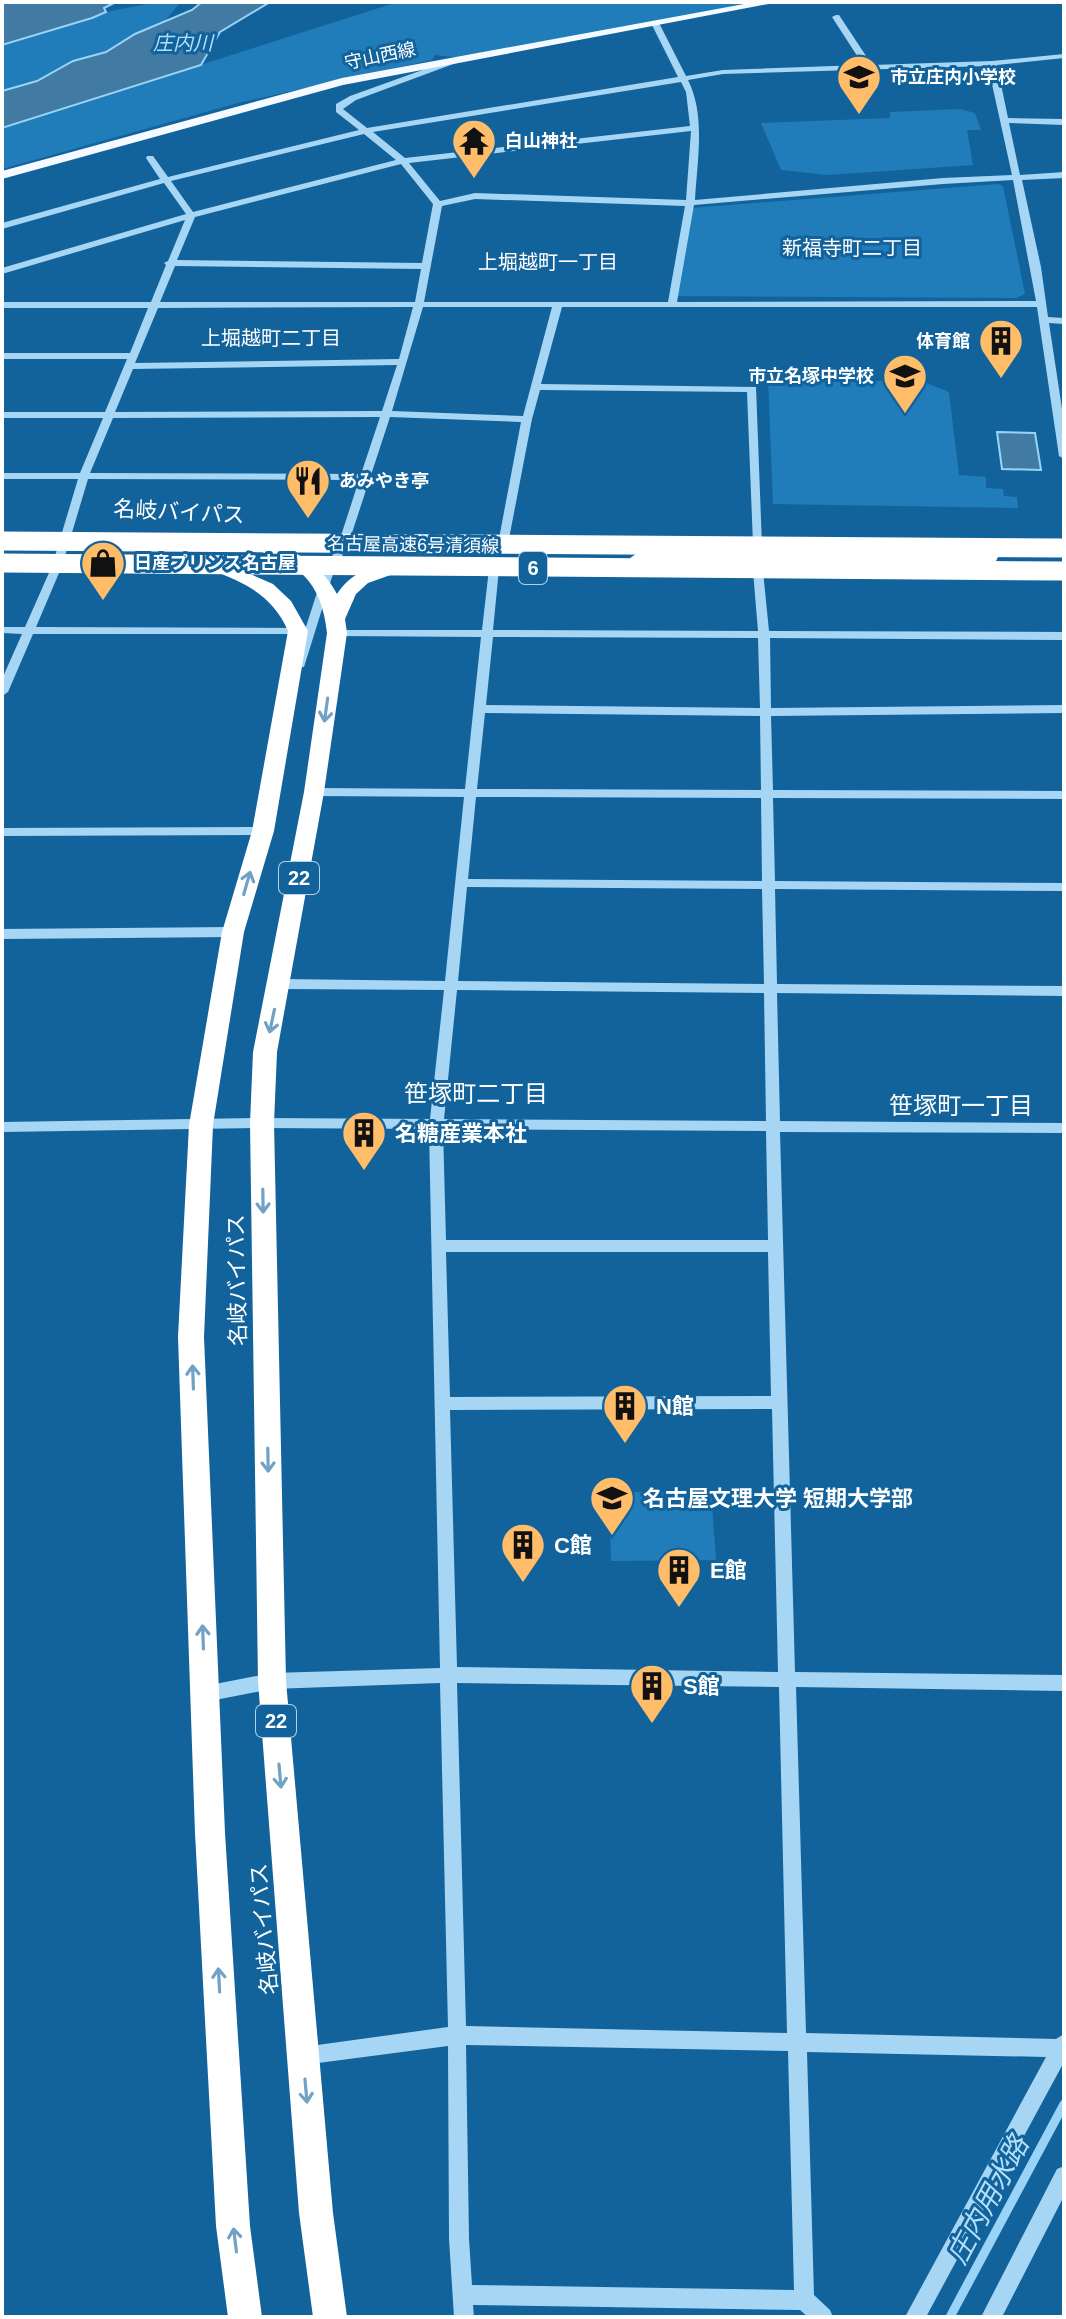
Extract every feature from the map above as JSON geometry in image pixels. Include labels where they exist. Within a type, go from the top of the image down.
[{"type":"highway","name":"名岐バイパス","points":[[2,538],[67,536],[207,540],[280,551],[334,564]]},
{"type":"highway","name":"名古屋高速6号清須線","points":[[2,538],[1064,548]]},
{"type":"highway","points":[[207,540],[298,551],[1063,569]]},
{"type":"highway","points":[[2,564],[334,564],[389,569]]},
{"type":"highway","name":"名古屋高速6号清須線","points":[[2,564],[1063,569]]},
{"type":"highway","points":[[334,564],[351,586]]},
{"type":"highway","points":[[334,564],[337,625]]},
{"type":"highway","points":[[218,566],[270,589],[287,607],[298,631]]},
{"type":"highway","points":[[337,625],[342,598],[351,586],[362,577],[389,569]]},
{"type":"highway","name":"名岐バイパス","points":[[330,2317],[316,2213],[272,1681],[262,1123],[265,1052],[314,792],[337,625]]},
{"type":"highway","name":"名岐バイパス","points":[[245,2317],[233,2226],[205,1694],[191,1337],[201,1125],[233,932],[263,831],[298,631]]},
{"type":"main road","name":"守山西線","points":[[2,175],[329,86],[461,58],[773,2]]},
{"type":"street","points":[[836,17],[869,67]]},
{"type":"street","points":[[655,23],[690,92],[695,128],[690,203],[672,304]]},
{"type":"street","points":[[2,226],[166,180],[366,131],[684,78],[723,72],[992,63],[1064,56]]},
{"type":"street","points":[[285,710],[403,362],[419,304],[438,204],[403,161],[339,110],[339,106],[364,93],[461,58]]},
{"type":"street","points":[[992,63],[1060,384],[1064,456]]},
{"type":"street","points":[[1004,120],[1064,122]]},
{"type":"street","points":[[2,271],[191,215],[403,161],[695,128]]},
{"type":"street","points":[[150,158],[191,215]]},
{"type":"street","points":[[438,204],[475,196],[690,203],[1016,176],[1064,175]]},
{"type":"street","points":[[2,692],[57,566],[84,476],[191,215]]},
{"type":"street","points":[[169,263],[427,266]]},
{"type":"street","points":[[503,544],[527,419],[558,304]]},
{"type":"street","points":[[2,305],[1041,304]]},
{"type":"street","points":[[1044,320],[1064,321]]},
{"type":"street","points":[[2,356],[132,361],[403,362]]},
{"type":"street","points":[[537,387],[752,389],[758,544]]},
{"type":"street","points":[[2,415],[385,414],[527,419]]},
{"type":"street","points":[[2,476],[364,477]]},
{"type":"street","points":[[207,540],[334,564],[394,543],[1064,541]]},
{"type":"street","points":[[389,569],[1063,569]]},
{"type":"street","points":[[464,2317],[459,2239],[436,1126],[494,569]]},
{"type":"street","points":[[758,571],[764,633],[775,1246],[804,2300]]},
{"type":"street","points":[[337,625],[488,631],[1064,636]]},
{"type":"street","points":[[2,630],[298,631]]},
{"type":"street","points":[[481,709],[765,712],[1064,709]]},
{"type":"street","points":[[314,792],[1064,795]]},
{"type":"street","points":[[2,832],[263,831]]},
{"type":"street","points":[[461,883],[1064,887]]},
{"type":"street","points":[[2,934],[233,932]]},
{"type":"street","points":[[280,984],[1064,991]]},
{"type":"street","points":[[2,1127],[262,1123],[1064,1128]]},
{"type":"street","points":[[438,1246],[775,1246]]},
{"type":"street","points":[[443,1404],[780,1402]]},
{"type":"street","points":[[205,1694],[272,1681],[448,1675],[1064,1683]]},
{"type":"street","points":[[303,2056],[457,2035],[1063,2045],[915,2317]]},
{"type":"street","points":[[991,2317],[1056,2207],[1064,2176]]},
{"type":"street","points":[[464,2295],[804,2300],[823,2317]]},
{"type":"shaded area","points":[[157,2],[180,3],[164,22],[135,34],[106,52],[73,61],[37,81],[2,91],[2,45],[106,12]]},
{"type":"shaded area","points":[[398,2],[773,2],[461,58],[435,55],[432,60],[238,103],[2,169],[2,128]]},
{"type":"shaded area","points":[[960,109],[975,113],[981,130],[967,130],[973,165],[828,175],[781,170],[761,123],[890,118],[890,112]]},
{"type":"shaded area","points":[[1003,186],[1025,294],[1016,298],[677,296],[691,208]]},
{"type":"shaded area","points":[[768,378],[924,382],[949,392],[959,475],[986,477],[986,488],[1003,489],[1004,496],[1017,497],[1018,508],[773,504]]},
{"type":"shaded area","points":[[609,1492],[711,1492],[716,1560],[611,1561]]},
{"type":"water","name":"庄内川","points":[[2,2],[116,2],[104,8],[106,12],[92,18],[2,45]]},
{"type":"water","name":"庄内川","points":[[202,2],[270,2],[220,32],[201,65],[2,128],[2,91],[37,81],[73,61],[106,52],[135,34],[192,10]]},
{"type":"water","points":[[997,432],[1035,433],[1041,470],[1002,469]]},
{"type":"waterway","name":"庄内用水路","points":[[950,2317],[1064,2104]]},
{"type":"place","name":"市立庄内小学校","points":[[859,116]]},
{"type":"place","name":"白山神社","points":[[474,180]]},
{"type":"place","name":"体育館","points":[[1001,380]]},
{"type":"place","name":"市立名塚中学校","points":[[905,415]]},
{"type":"place","name":"あみやき亭","points":[[308,520]]},
{"type":"place","name":"日産プリンス名古屋","points":[[103,602]]},
{"type":"place","name":"名糖産業本社","points":[[364,1172]]},
{"type":"place","name":"N館","points":[[625,1445]]},
{"type":"place","name":"名古屋文理大学 短期大学部","points":[[612,1537]]},
{"type":"place","name":"C館","points":[[523,1584]]},
{"type":"place","name":"E館","points":[[679,1609]]},
{"type":"place","name":"S館","points":[[652,1725]]},
{"type":"district","name":"新福寺町二丁目","points":[[852,248]]},
{"type":"district","name":"上堀越町一丁目","points":[[548,262]]},
{"type":"district","name":"上堀越町二丁目","points":[[271,338]]},
{"type":"district","name":"笹塚町二丁目","points":[[476,1093]]},
{"type":"district","name":"笹塚町一丁目","points":[[961,1105]]}]
